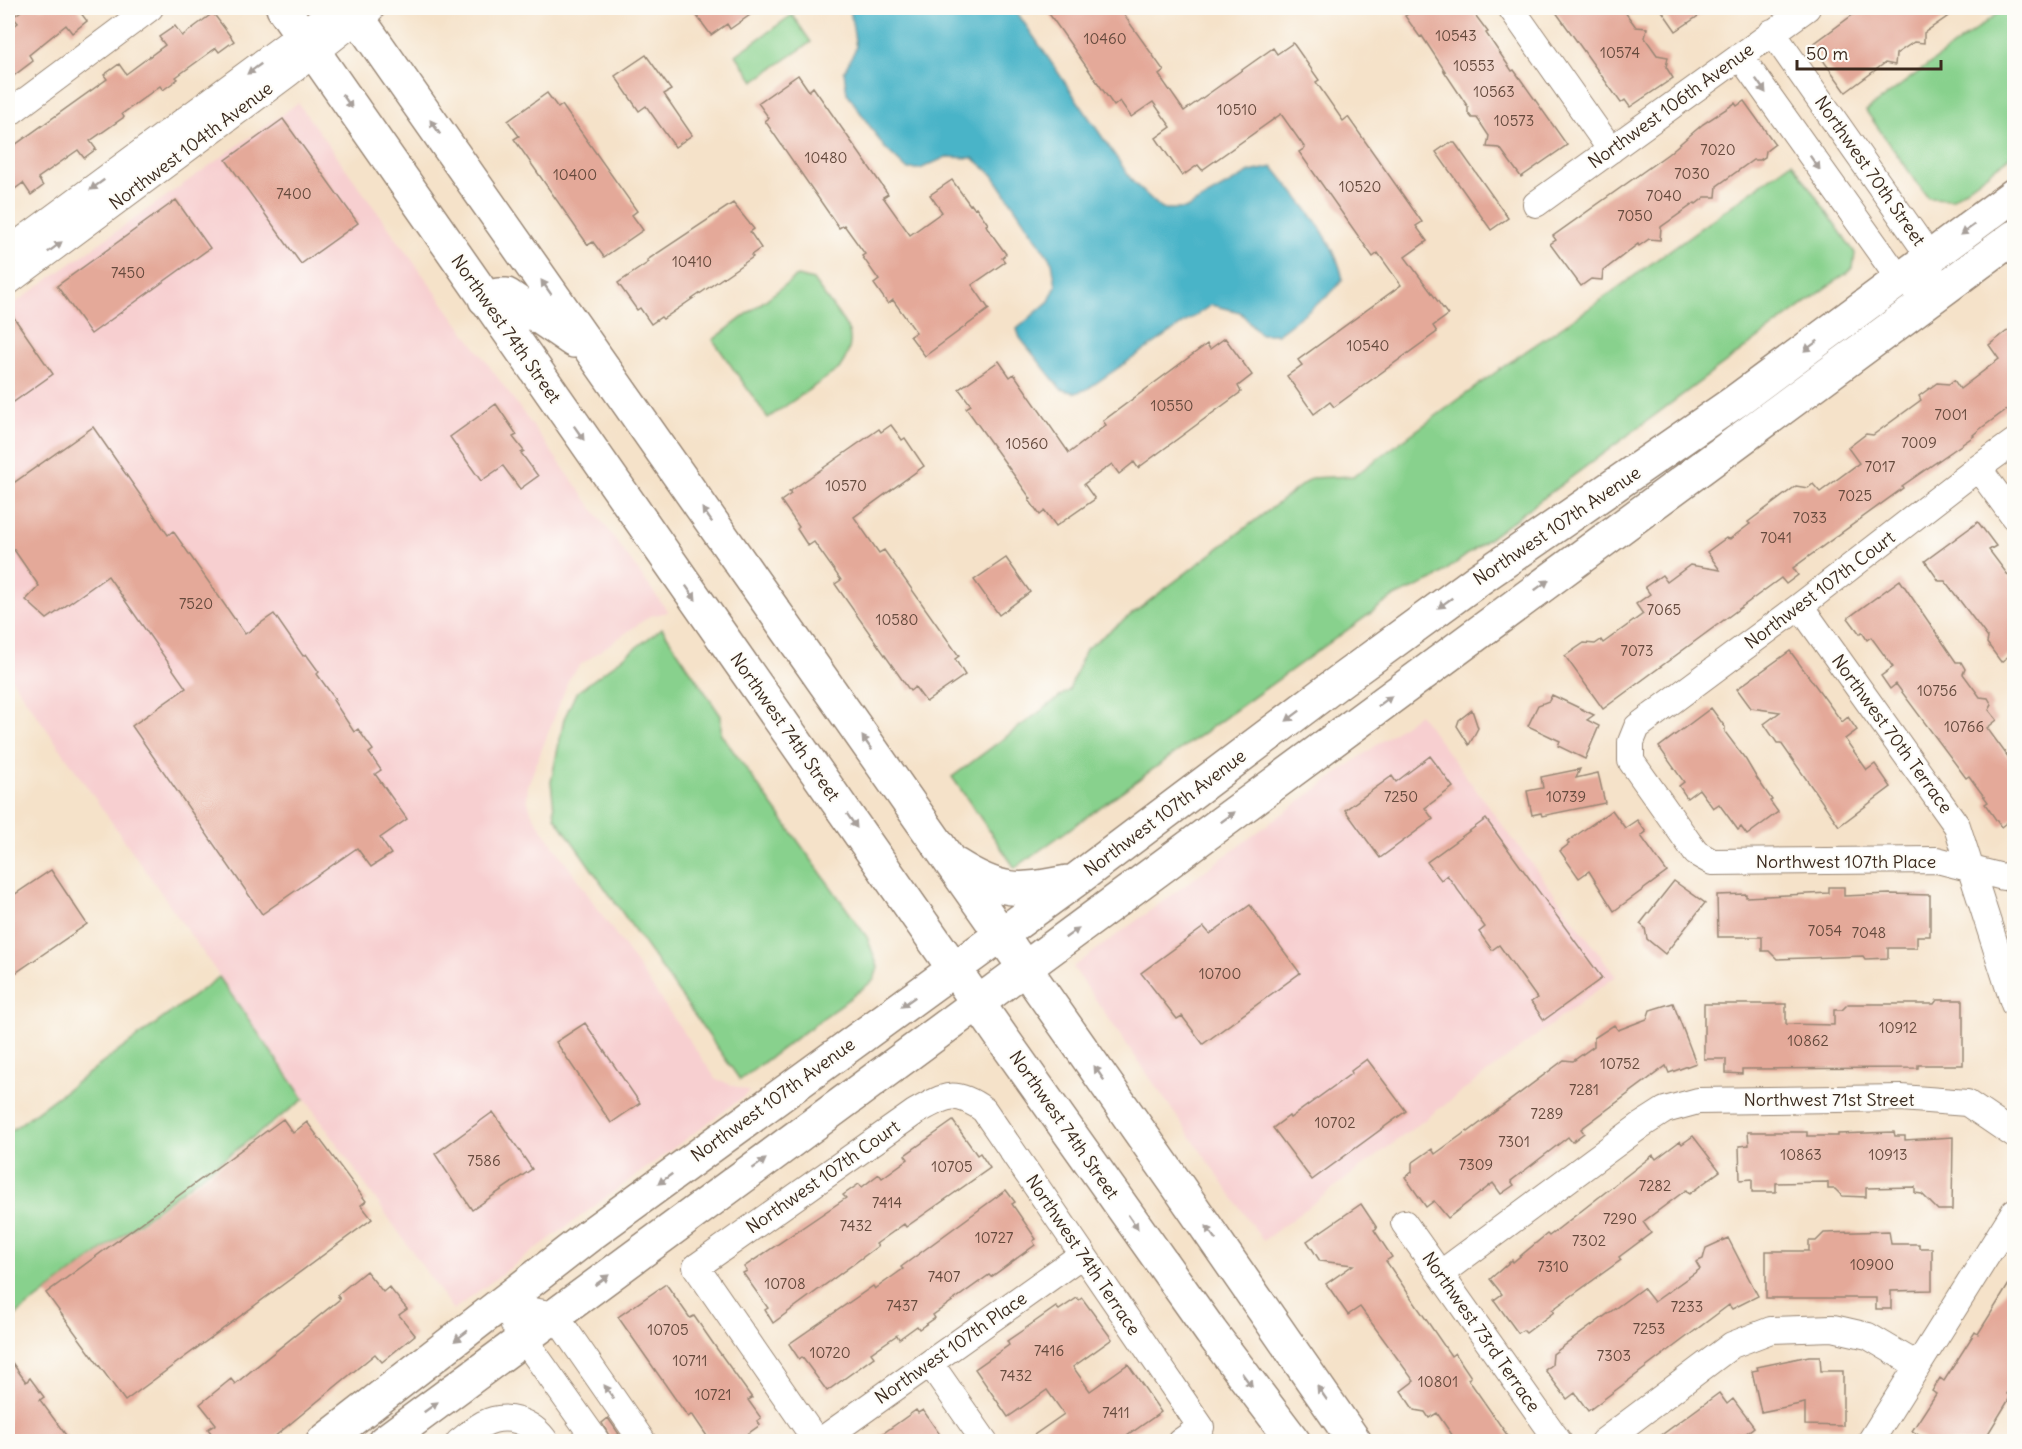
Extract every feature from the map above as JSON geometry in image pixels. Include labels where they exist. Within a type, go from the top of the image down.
[{"type":"main road","name":"Northwest 74th Street","points":[[283,8],[978,1002],[1204,1322],[1294,1442]]},
{"type":"main road","points":[[354,10],[592,354],[1001,934],[1355,1442]]},
{"type":"main road","name":"Northwest 107th Avenue","points":[[323,1442],[600,1227],[1076,880],[1470,585],[1695,431],[2014,195]]},
{"type":"main road","name":"Northwest 107th Avenue","points":[[384,1442],[2014,237]]},
{"type":"main road","points":[[485,299],[507,295],[592,354]]},
{"type":"main road","points":[[949,860],[994,886],[1012,889],[1028,889],[1076,880]]},
{"type":"street","points":[[1511,8],[1611,150]]},
{"type":"street","name":"Northwest 106th Avenue","points":[[1536,204],[1807,8]]},
{"type":"street","name":"Northwest 104th Avenue","points":[[8,251],[354,10]]},
{"type":"street","points":[[8,114],[135,12]]},
{"type":"street","name":"Northwest 70th Street","points":[[1772,32],[1930,257],[1932,297]]},
{"type":"street","name":"Northwest 104th Avenue","points":[[8,282],[308,43]]},
{"type":"street","points":[[1740,56],[1900,280],[1932,297]]},
{"type":"street","points":[[1782,115],[1814,92]]},
{"type":"street","name":"Northwest 107th Court","points":[[1712,862],[1696,853],[1631,761],[1631,742],[1637,727],[2014,442]]},
{"type":"street","points":[[1978,468],[2014,517]]},
{"type":"street","name":"Northwest 70th Terrace","points":[[1800,606],[1958,826],[2014,1004]]},
{"type":"street","name":"Northwest 107th Place","points":[[1712,862],[1937,860],[2003,877],[2014,874]]},
{"type":"street","name":"Northwest 107th Court","points":[[818,1442],[696,1267],[914,1113],[938,1099],[954,1096]]},
{"type":"street","name":"Northwest 74th Terrace","points":[[954,1096],[969,1099],[984,1110],[1083,1254],[1190,1434]]},
{"type":"street","name":"Northwest 71st Street","points":[[1440,1274],[1640,1126],[1665,1110],[1698,1101],[1902,1098],[1967,1103],[2014,1135]]},
{"type":"street","points":[[1870,1442],[2014,1212]]},
{"type":"street","name":"Northwest 73rd Terrace","points":[[1404,1223],[1559,1442]]},
{"type":"street","name":"Northwest 107th Place","points":[[818,1442],[1083,1254]]},
{"type":"street","points":[[500,1305],[555,1315],[642,1441]]},
{"type":"street","points":[[500,1305],[597,1442]]},
{"type":"street","points":[[1603,1442],[1732,1345],[1771,1330],[1833,1328],[1868,1336],[1917,1365]]},
{"type":"street","points":[[930,1363],[985,1442]]},
{"type":"street","points":[[459,1442],[483,1424],[501,1418],[517,1419],[539,1431],[546,1442]]},
{"type":"shaded area","points":[[298,103],[668,612],[650,616],[580,665],[569,679],[528,785],[527,799],[532,814],[716,1079],[750,1092],[453,1310],[8,674],[8,308]]},
{"type":"shaded area","points":[[1419,714],[1616,976],[1263,1241],[1073,967]]},
{"type":"green space","points":[[2005,8],[2014,8],[2014,154],[1952,199],[1928,198],[1866,111]]},
{"type":"green space","points":[[792,15],[811,42],[754,81],[736,55]]},
{"type":"green space","points":[[1792,162],[1855,253],[1853,268],[1433,580],[1392,598],[1015,868],[952,777],[1069,690],[1086,649],[1311,478],[1354,476],[1507,364],[1591,307]]},
{"type":"green space","points":[[797,276],[813,280],[847,327],[850,347],[839,369],[768,418],[713,340]]},
{"type":"green space","points":[[662,628],[721,716],[721,734],[867,937],[878,967],[874,980],[740,1080],[555,817],[551,782],[564,719],[576,693]]},
{"type":"green space","points":[[219,977],[304,1099],[8,1321],[8,1133]]},
{"type":"water","points":[[850,8],[1014,8],[1133,182],[1162,209],[1185,209],[1250,172],[1273,167],[1315,220],[1339,264],[1343,280],[1329,295],[1277,334],[1260,334],[1240,312],[1211,305],[1087,389],[1076,393],[1061,389],[1020,338],[1017,329],[1049,301],[1056,286],[1052,262],[993,175],[973,158],[946,157],[920,169],[907,169],[884,147],[847,93],[844,72],[856,48]]},
{"type":"building","points":[[25,8],[77,8],[87,21],[72,33],[66,25],[29,55],[33,61],[8,80],[8,31],[18,23],[13,17]]},
{"type":"building","points":[[691,8],[760,8],[730,29],[727,24],[711,35]]},
{"type":"building","points":[[1045,8],[1119,8],[1164,71],[1159,75],[1184,111],[1273,48],[1277,54],[1293,43],[1319,80],[1316,82],[1343,121],[1348,117],[1422,222],[1416,226],[1427,241],[1405,257],[1448,315],[1433,326],[1437,332],[1334,407],[1330,402],[1314,414],[1287,376],[1302,365],[1298,360],[1401,285],[1378,253],[1373,257],[1299,152],[1305,148],[1281,114],[1202,170],[1198,165],[1182,176],[1156,138],[1171,127],[1153,102],[1131,117],[1120,101],[1114,106]]},
{"type":"building","points":[[1417,8],[1470,8],[1512,71],[1514,70],[1567,145],[1521,177],[1500,148],[1487,147],[1489,136],[1477,118],[1472,118],[1468,113],[1468,107],[1445,71],[1422,36],[1420,37],[1405,16]]},
{"type":"building","points":[[1553,8],[1622,8],[1636,27],[1647,28],[1645,38],[1657,55],[1668,57],[1666,67],[1673,78],[1630,107],[1625,100],[1621,103]]},
{"type":"building","points":[[1660,8],[1710,8],[1676,31]]},
{"type":"building","points":[[1862,8],[1960,8],[1924,33],[1924,43],[1914,42],[1896,54],[1895,65],[1885,63],[1846,92],[1812,45]]},
{"type":"building","points":[[213,13],[234,41],[219,52],[216,48],[176,77],[178,79],[163,90],[160,86],[122,114],[124,117],[90,141],[96,149],[84,158],[78,150],[38,178],[43,186],[31,195],[23,183],[8,194],[8,150],[107,79],[104,75],[119,64],[126,74],[165,45],[159,37],[175,26],[182,36]]},
{"type":"building","points":[[646,55],[671,90],[664,94],[692,135],[675,147],[646,106],[639,111],[615,76]]},
{"type":"building","points":[[798,75],[809,91],[813,87],[888,194],[883,197],[910,235],[942,212],[930,195],[952,180],[970,205],[976,207],[1006,254],[1002,258],[1005,262],[972,285],[989,309],[925,356],[910,336],[916,332],[893,300],[888,304],[874,284],[879,280],[862,256],[865,254],[844,225],[839,228],[765,121],[769,118],[758,103]]},
{"type":"building","points":[[547,93],[558,108],[562,105],[637,211],[632,215],[643,230],[604,257],[593,242],[588,245],[514,139],[519,136],[508,121]]},
{"type":"building","points":[[1744,101],[1775,144],[1766,151],[1765,157],[1753,160],[1717,186],[1716,197],[1705,197],[1661,227],[1660,240],[1649,239],[1639,246],[1638,244],[1603,271],[1602,280],[1591,279],[1581,286],[1550,244],[1556,240],[1553,236],[1668,154],[1703,124],[1735,103],[1737,106]]},
{"type":"building","points":[[283,119],[358,223],[301,264],[226,160]]},
{"type":"building","points":[[1449,143],[1455,143],[1508,218],[1491,230],[1436,152]]},
{"type":"building","points":[[176,200],[210,248],[91,334],[57,286]]},
{"type":"building","points":[[733,203],[754,229],[750,232],[761,248],[751,255],[753,257],[663,319],[661,317],[651,324],[640,308],[637,310],[618,283],[649,262],[647,260]]},
{"type":"building","points":[[8,309],[53,374],[8,406]]},
{"type":"building","points":[[2014,326],[2014,404],[1974,436],[1902,486],[1903,488],[1793,568],[1798,575],[1786,584],[1781,578],[1603,709],[1565,656],[1584,643],[1595,644],[1601,640],[1603,643],[1643,614],[1636,604],[1650,594],[1645,587],[1662,575],[1667,582],[1690,565],[1720,570],[1707,552],[1726,538],[1730,539],[1750,524],[1748,522],[1796,486],[1808,488],[1813,484],[1820,492],[1859,463],[1848,448],[1866,434],[1873,435],[1921,400],[1919,396],[1937,383],[1949,384],[1954,380],[1960,389],[1999,359],[1989,345]]},
{"type":"building","points":[[1225,338],[1252,375],[1238,386],[1241,392],[1138,468],[1134,462],[1119,474],[1112,464],[1084,484],[1095,499],[1056,526],[1045,511],[1040,515],[1029,500],[1031,499],[966,408],[971,405],[959,389],[999,361],[1010,377],[1014,374],[1069,453],[1106,425],[1103,421],[1207,344],[1210,349]]},
{"type":"building","points":[[496,404],[517,435],[513,437],[524,451],[521,453],[538,476],[520,489],[503,466],[481,481],[450,437]]},
{"type":"building","points":[[891,425],[902,440],[905,438],[924,466],[854,517],[879,553],[884,550],[959,656],[955,659],[965,675],[926,702],[915,687],[910,691],[835,584],[841,580],[814,542],[808,546],[797,529],[799,527],[781,501],[791,494],[789,492],[879,429],[881,432]]},
{"type":"building","points":[[93,427],[168,535],[173,531],[245,634],[274,614],[303,656],[306,654],[319,672],[317,674],[354,732],[358,729],[373,750],[369,753],[381,770],[375,774],[407,819],[380,838],[391,854],[371,867],[357,848],[262,914],[132,726],[186,688],[108,576],[47,619],[26,600],[39,586],[8,541],[8,487]]},
{"type":"building","points":[[1978,522],[1996,546],[1989,550],[2014,583],[2014,652],[2001,662],[1987,643],[1988,638],[1945,581],[1939,581],[1925,561]]},
{"type":"building","points":[[1006,558],[1030,592],[999,615],[974,580]]},
{"type":"building","points":[[1900,580],[1956,662],[1961,662],[1965,669],[1963,674],[1980,697],[1988,698],[1992,705],[1989,710],[1997,720],[1987,728],[2014,765],[2014,817],[2001,827],[1985,804],[1988,802],[1969,776],[1966,778],[1896,684],[1890,689],[1881,676],[1893,667],[1871,637],[1867,640],[1848,618]]},
{"type":"building","points":[[1790,651],[1842,722],[1848,717],[1857,730],[1845,739],[1867,770],[1875,764],[1891,787],[1839,826],[1781,743],[1777,743],[1764,724],[1780,712],[1751,708],[1737,689]]},
{"type":"building","points":[[1552,695],[1594,715],[1587,720],[1599,726],[1585,759],[1558,746],[1560,741],[1528,726],[1538,705],[1549,701]]},
{"type":"building","points":[[1711,708],[1778,812],[1747,835],[1741,827],[1738,830],[1719,804],[1713,808],[1699,789],[1687,798],[1679,786],[1684,782],[1659,747]]},
{"type":"building","points":[[1472,710],[1478,728],[1469,745],[1457,726],[1459,720]]},
{"type":"building","points":[[1430,756],[1453,787],[1425,808],[1433,819],[1380,858],[1345,810],[1392,776],[1396,782]]},
{"type":"building","points":[[1580,769],[1576,778],[1598,773],[1605,803],[1542,816],[1541,813],[1532,815],[1527,791],[1543,788],[1541,777]]},
{"type":"building","points":[[1612,810],[1625,828],[1637,820],[1646,832],[1641,836],[1667,872],[1614,911],[1589,871],[1579,878],[1560,851],[1569,844],[1567,842]]},
{"type":"building","points":[[1486,819],[1602,978],[1544,1020],[1531,1002],[1537,998],[1499,945],[1492,950],[1479,932],[1485,927],[1447,875],[1441,880],[1427,862]]},
{"type":"building","points":[[51,870],[87,924],[8,978],[8,899]]},
{"type":"building","points":[[1674,881],[1705,903],[1665,954],[1647,939],[1645,928],[1640,924]]},
{"type":"building","points":[[1829,887],[1844,887],[1844,896],[1930,895],[1930,936],[1917,936],[1917,948],[1888,948],[1888,958],[1865,959],[1863,956],[1777,959],[1769,951],[1762,951],[1762,937],[1718,937],[1717,895],[1746,894],[1746,897],[1829,893]]},
{"type":"building","points":[[1250,905],[1300,973],[1203,1044],[1182,1016],[1177,1019],[1141,973],[1204,927],[1210,934]]},
{"type":"building","points":[[1937,1000],[1963,1000],[1963,1065],[1918,1065],[1918,1068],[1742,1069],[1742,1074],[1726,1073],[1726,1059],[1704,1059],[1704,1004],[1786,1004],[1786,1024],[1834,1025],[1834,1010],[1842,1010],[1848,1004],[1934,1004]]},
{"type":"building","points":[[1673,1003],[1696,1063],[1669,1073],[1666,1066],[1581,1129],[1584,1133],[1572,1142],[1568,1137],[1511,1181],[1514,1185],[1501,1194],[1493,1183],[1448,1218],[1434,1201],[1426,1207],[1405,1177],[1412,1172],[1412,1163],[1432,1149],[1435,1154],[1468,1132],[1564,1060],[1573,1061],[1594,1046],[1594,1038],[1614,1025],[1618,1030],[1647,1019],[1650,1010]]},
{"type":"building","points":[[585,1023],[640,1103],[611,1123],[556,1042]]},
{"type":"building","points":[[1367,1059],[1406,1111],[1312,1180],[1273,1128],[1352,1073],[1351,1071]]},
{"type":"building","points":[[493,1112],[532,1169],[472,1210],[435,1154]]},
{"type":"building","points":[[283,1119],[293,1133],[307,1122],[366,1201],[361,1205],[372,1219],[125,1401],[46,1293]]},
{"type":"building","points":[[953,1121],[977,1155],[980,1153],[990,1168],[906,1227],[904,1224],[876,1244],[878,1246],[773,1323],[765,1310],[768,1308],[743,1273],[747,1271],[744,1267],[846,1198],[843,1195],[859,1184],[862,1187],[879,1174],[882,1178],[908,1159],[905,1155]]},
{"type":"building","points":[[1748,1132],[1807,1132],[1807,1136],[1838,1136],[1838,1134],[1894,1132],[1895,1136],[1905,1136],[1905,1140],[1953,1137],[1952,1210],[1938,1210],[1922,1194],[1915,1193],[1915,1187],[1866,1188],[1866,1197],[1842,1196],[1835,1189],[1828,1189],[1828,1182],[1776,1183],[1776,1192],[1752,1192],[1752,1179],[1740,1180],[1739,1146],[1749,1145]]},
{"type":"building","points":[[1693,1136],[1720,1171],[1689,1194],[1686,1190],[1643,1222],[1651,1233],[1619,1257],[1621,1260],[1552,1310],[1554,1312],[1526,1333],[1523,1330],[1518,1333],[1494,1300],[1502,1294],[1490,1279],[1512,1260],[1513,1262],[1547,1234],[1549,1236],[1653,1155],[1656,1159],[1680,1141],[1682,1144]]},
{"type":"building","points":[[1006,1190],[1015,1202],[1012,1204],[1036,1239],[1033,1241],[1035,1245],[933,1315],[935,1318],[919,1329],[917,1326],[899,1339],[897,1335],[871,1353],[874,1357],[827,1391],[802,1357],[799,1359],[789,1344],[873,1286],[875,1289],[903,1269],[901,1267]]},
{"type":"building","points":[[1361,1204],[1377,1228],[1374,1230],[1392,1257],[1386,1261],[1451,1356],[1455,1353],[1471,1377],[1468,1379],[1512,1442],[1457,1442],[1437,1413],[1429,1418],[1425,1412],[1414,1410],[1401,1391],[1414,1381],[1360,1307],[1348,1315],[1326,1284],[1353,1265],[1320,1261],[1307,1241]]},
{"type":"building","points":[[1889,1231],[1891,1244],[1919,1244],[1919,1248],[1932,1248],[1932,1290],[1891,1291],[1891,1309],[1876,1309],[1876,1298],[1766,1298],[1766,1251],[1809,1251],[1809,1241],[1816,1241],[1824,1233]]},
{"type":"building","points":[[1728,1238],[1758,1296],[1732,1309],[1729,1305],[1588,1411],[1575,1393],[1567,1399],[1545,1370],[1552,1365],[1553,1354],[1643,1288],[1654,1302],[1700,1269],[1696,1262],[1703,1259],[1706,1248]]},
{"type":"building","points":[[366,1271],[383,1292],[389,1287],[407,1309],[399,1315],[415,1335],[382,1362],[375,1354],[268,1442],[218,1442],[208,1429],[216,1424],[200,1404],[231,1379],[235,1384],[340,1299],[337,1295]]},
{"type":"building","points":[[2014,1276],[2014,1382],[2007,1394],[2011,1396],[1983,1442],[1929,1442],[1912,1431],[1936,1394],[1932,1391],[1940,1378],[1944,1381],[1975,1332],[1978,1334]]},
{"type":"building","points":[[666,1284],[690,1318],[694,1316],[752,1398],[748,1400],[761,1418],[757,1421],[760,1425],[736,1442],[711,1442],[692,1414],[688,1417],[618,1317]]},
{"type":"building","points":[[1077,1298],[1079,1300],[1082,1298],[1112,1339],[1073,1367],[1090,1391],[1128,1364],[1161,1412],[1127,1436],[1131,1442],[1024,1442],[1064,1414],[1047,1390],[1008,1417],[975,1369],[1009,1345],[1007,1341],[1056,1307],[1059,1310]]},
{"type":"building","points":[[1809,1356],[1820,1356],[1821,1371],[1843,1371],[1843,1426],[1805,1425],[1805,1403],[1761,1412],[1752,1371],[1758,1370],[1757,1367]]},
{"type":"building","points":[[8,1357],[26,1382],[30,1378],[44,1397],[40,1400],[71,1442],[8,1442]]},
{"type":"building","points":[[1719,1393],[1727,1404],[1733,1399],[1754,1427],[1735,1442],[1652,1442]]},
{"type":"building","points":[[916,1410],[918,1413],[923,1410],[945,1442],[871,1442]]},
{"type":"building","points":[[608,1418],[619,1434],[611,1439],[602,1423]]}]
